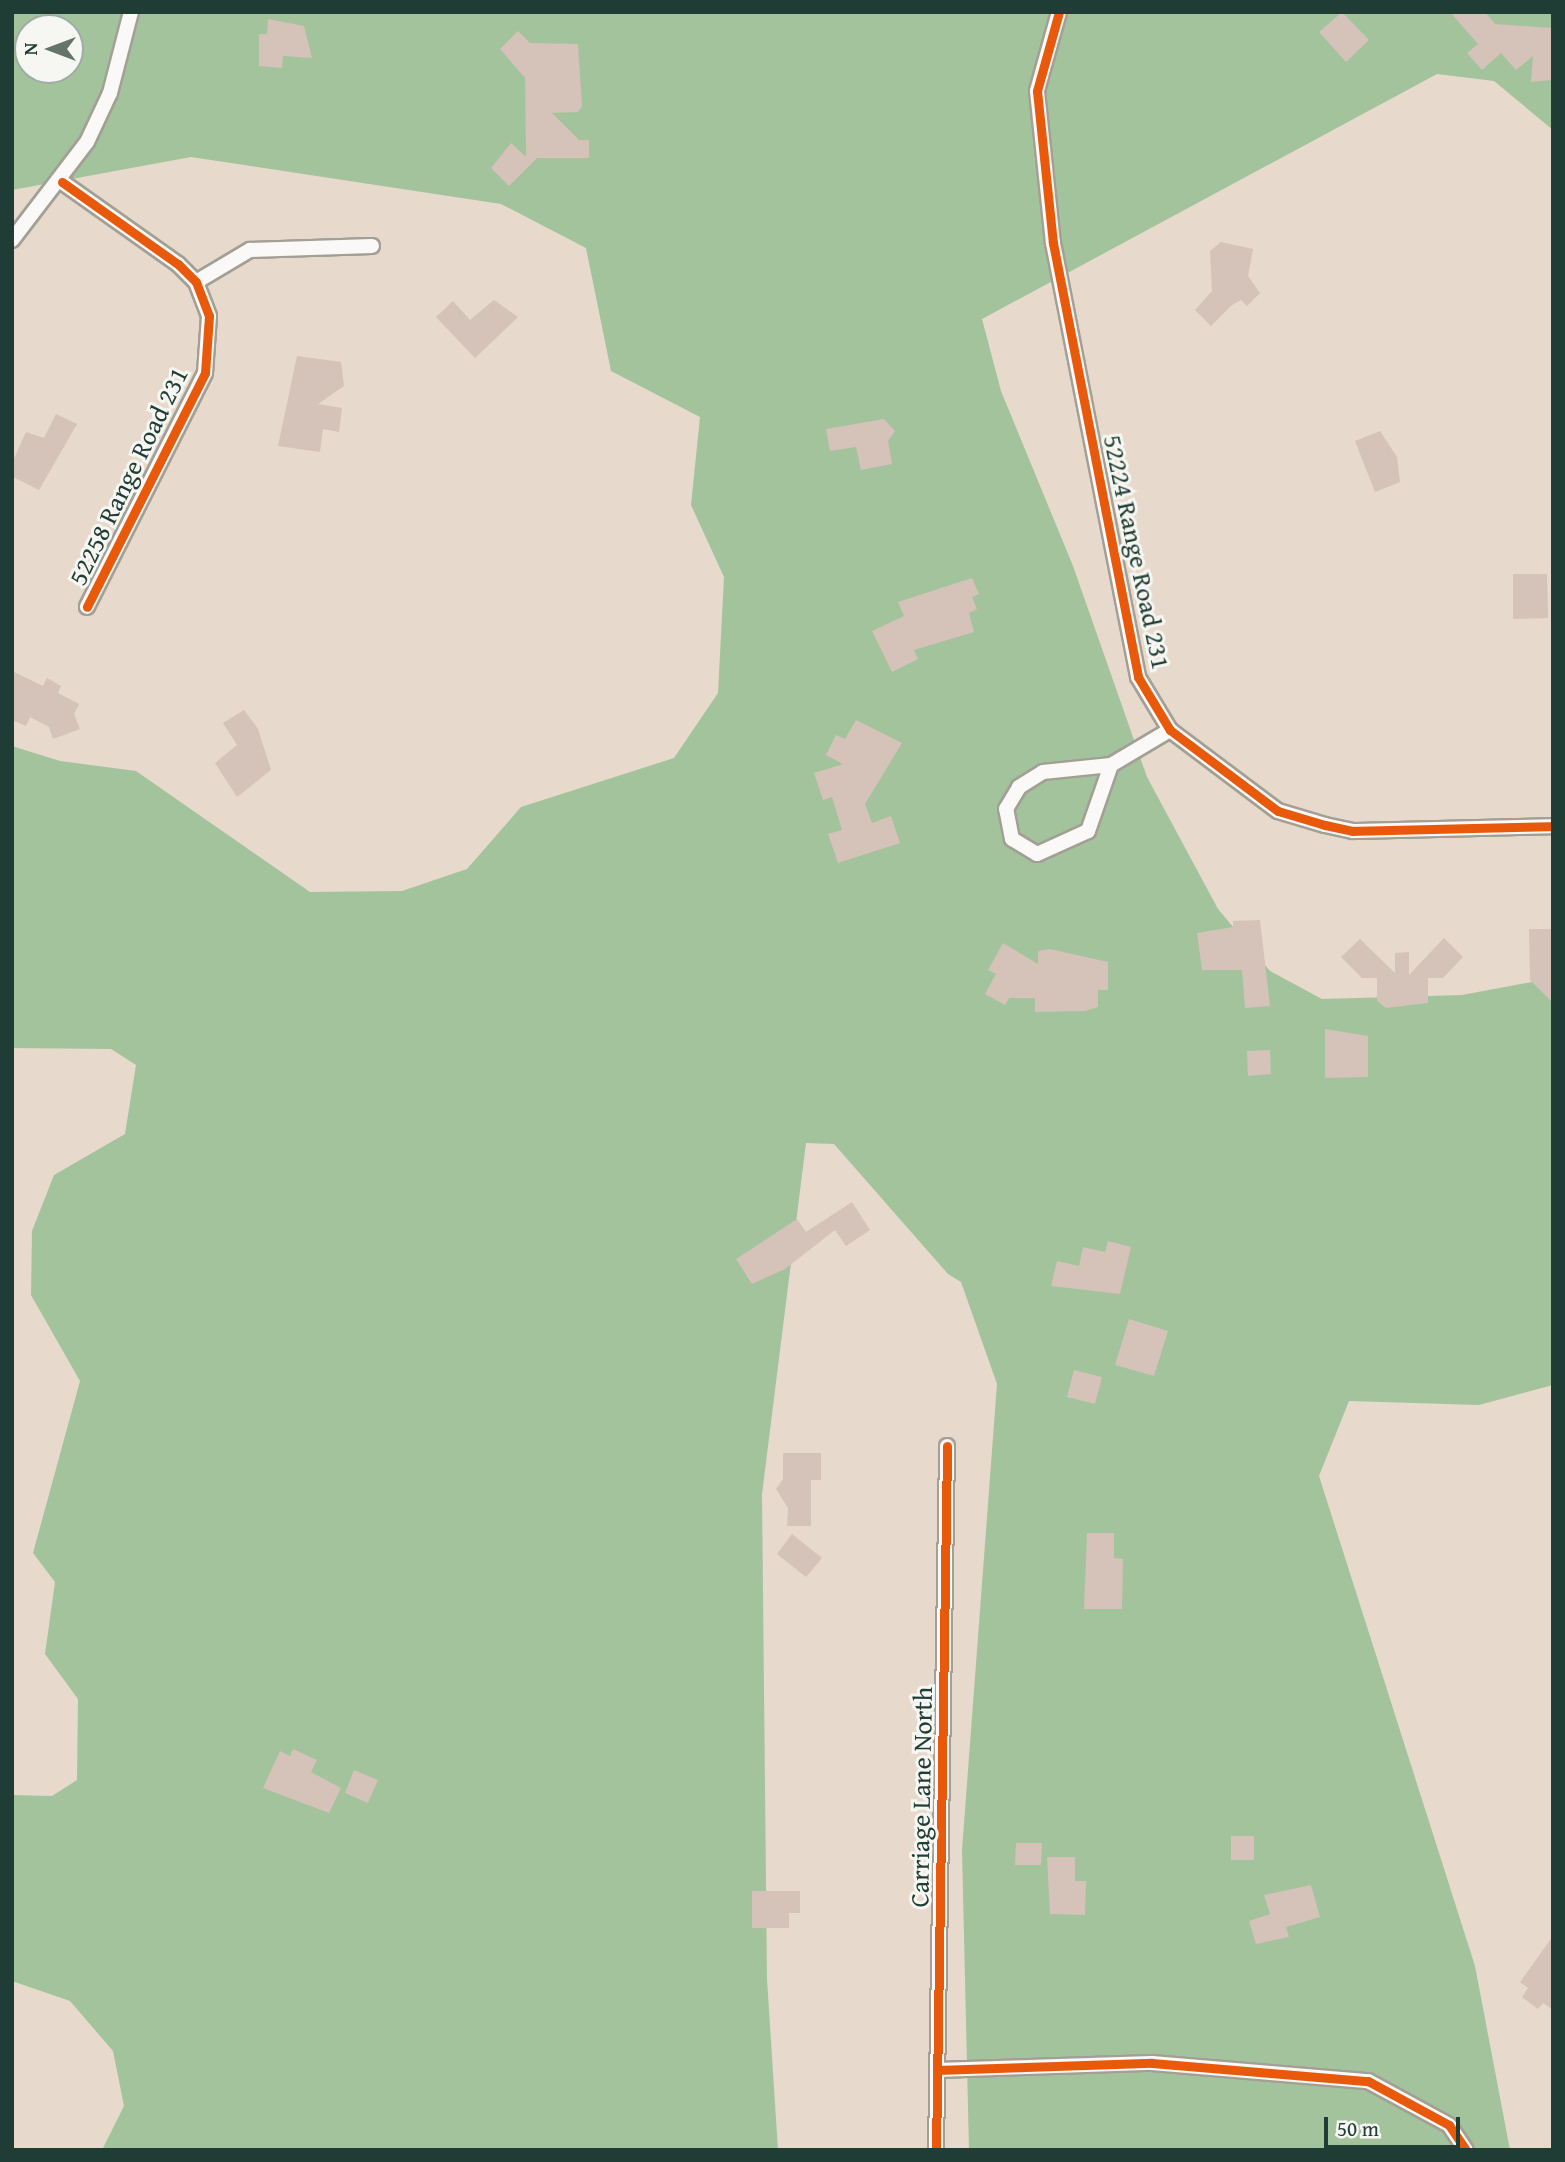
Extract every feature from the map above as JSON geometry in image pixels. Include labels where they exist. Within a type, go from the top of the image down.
[{"type":"street","points":[[12,240],[62,182],[110,93],[131,12]]},
{"type":"street","name":"52224 Range Road 231","points":[[1059,12],[1037,91],[1053,243],[1138,677],[1170,730],[1278,811],[1325,825],[1353,831],[1553,826]]},
{"type":"street","points":[[62,182],[196,282],[250,250],[372,246]]},
{"type":"street","name":"52258 Range Road 231","points":[[87,607],[205,373],[209,316],[196,282]]},
{"type":"street","points":[[1111,765],[1088,831],[1037,854],[1012,839],[1006,809],[1019,787],[1043,772],[1111,765],[1170,730]]},
{"type":"street","name":"Carriage Lane North","points":[[936,2150],[947,1446]]},
{"type":"street","points":[[937,2070],[1152,2063],[1368,2081],[1449,2124],[1466,2150]]},
{"type":"green space","points":[[12,12],[1553,12],[1553,130],[1494,81],[1437,74],[982,319],[1001,391],[1073,566],[1147,777],[1218,909],[1270,971],[1322,999],[1462,995],[1553,978],[1553,1385],[1479,1405],[1349,1401],[1319,1476],[1475,1966],[1510,2150],[969,2150],[962,1850],[997,1384],[961,1282],[948,1274],[834,1144],[806,1143],[762,1494],[767,1979],[778,2150],[102,2150],[124,2106],[113,2051],[70,2001],[12,1981],[12,1795],[52,1796],[77,1780],[78,1699],[45,1654],[55,1582],[33,1553],[80,1381],[31,1295],[32,1231],[54,1175],[125,1134],[136,1065],[111,1049],[12,1048],[12,746],[60,761],[136,771],[310,892],[402,891],[467,869],[521,807],[674,758],[718,693],[724,577],[691,505],[700,417],[611,371],[586,248],[501,204],[191,157],[12,190]]},
{"type":"building","points":[[1342,12],[1369,40],[1346,62],[1319,32]]},
{"type":"building","points":[[1450,12],[1485,12],[1495,24],[1553,28],[1551,80],[1531,82],[1533,56],[1516,70],[1501,53],[1482,70],[1467,53],[1478,44]]},
{"type":"building","points":[[268,19],[304,26],[312,58],[283,56],[282,68],[259,66],[259,34],[267,34]]},
{"type":"building","points":[[518,31],[530,43],[578,44],[582,106],[578,112],[552,113],[579,140],[589,140],[589,158],[537,158],[509,186],[491,168],[511,143],[526,157],[525,78],[500,49]]},
{"type":"building","points":[[1221,242],[1253,249],[1248,276],[1260,293],[1247,306],[1241,300],[1232,305],[1211,326],[1195,310],[1212,291],[1210,251]]},
{"type":"building","points":[[494,300],[518,317],[475,358],[436,317],[453,301],[470,320]]},
{"type":"building","points":[[297,356],[341,362],[344,386],[318,404],[342,408],[339,432],[323,429],[320,452],[278,446]]},
{"type":"building","points":[[56,414],[77,424],[39,490],[13,477],[12,463],[26,432],[44,438]]},
{"type":"building","points":[[884,419],[895,431],[888,441],[892,464],[861,470],[856,447],[830,451],[826,429]]},
{"type":"building","points":[[1380,431],[1397,457],[1400,482],[1375,492],[1355,441]]},
{"type":"building","points":[[1513,574],[1547,574],[1548,618],[1513,619]]},
{"type":"building","points":[[972,578],[979,594],[972,597],[977,609],[969,613],[974,632],[914,650],[918,659],[892,672],[872,631],[904,616],[898,602]]},
{"type":"building","points":[[12,671],[43,686],[47,678],[61,686],[58,693],[79,704],[74,714],[80,729],[53,739],[49,727],[30,717],[26,726],[12,720]]},
{"type":"building","points":[[244,710],[258,729],[271,770],[237,797],[215,763],[237,745],[223,723]]},
{"type":"building","points":[[856,720],[902,743],[865,804],[872,823],[891,816],[900,843],[838,863],[828,834],[842,830],[832,797],[823,800],[814,773],[843,764],[826,755],[836,735],[845,739]]},
{"type":"building","points":[[1260,920],[1270,1006],[1245,1008],[1242,970],[1202,970],[1197,933],[1233,927],[1233,921]]},
{"type":"building","points":[[1529,929],[1553,929],[1553,1003],[1530,980]]},
{"type":"building","points":[[1444,938],[1463,957],[1443,978],[1428,978],[1428,1003],[1386,1008],[1377,1001],[1377,978],[1362,978],[1341,957],[1360,939],[1395,973],[1395,953],[1409,952],[1409,975]]},
{"type":"building","points":[[1003,943],[1038,964],[1038,951],[1050,949],[1108,962],[1108,990],[1098,990],[1098,1007],[1085,1011],[1035,1012],[1035,998],[1009,998],[1005,1005],[985,994],[996,974],[988,970]]},
{"type":"building","points":[[1325,1029],[1368,1036],[1368,1077],[1325,1078]]},
{"type":"building","points":[[1270,1050],[1271,1074],[1248,1076],[1247,1051]]},
{"type":"building","points":[[852,1202],[870,1230],[846,1246],[835,1230],[785,1269],[752,1284],[736,1259],[797,1219],[806,1232]]},
{"type":"building","points":[[1108,1241],[1131,1247],[1120,1294],[1051,1286],[1057,1261],[1079,1266],[1083,1247],[1105,1252]]},
{"type":"building","points":[[1129,1319],[1168,1331],[1154,1376],[1115,1365]]},
{"type":"building","points":[[1074,1370],[1102,1377],[1095,1404],[1067,1397]]},
{"type":"building","points":[[783,1453],[821,1453],[821,1480],[811,1480],[811,1526],[787,1526],[788,1508],[776,1489],[783,1479]]},
{"type":"building","points":[[1087,1533],[1114,1533],[1114,1558],[1123,1559],[1122,1609],[1084,1609]]},
{"type":"building","points":[[792,1534],[822,1558],[806,1577],[777,1554]]},
{"type":"building","points":[[293,1749],[317,1760],[311,1772],[341,1788],[329,1813],[263,1788],[280,1751],[290,1756]]},
{"type":"building","points":[[354,1770],[378,1780],[368,1803],[345,1793]]},
{"type":"building","points":[[1231,1836],[1254,1836],[1254,1860],[1231,1860]]},
{"type":"building","points":[[1016,1843],[1042,1843],[1041,1865],[1015,1865]]},
{"type":"building","points":[[1047,1857],[1075,1857],[1075,1881],[1086,1881],[1085,1915],[1050,1914]]},
{"type":"building","points":[[1311,1885],[1320,1917],[1286,1927],[1289,1937],[1256,1944],[1249,1921],[1270,1914],[1264,1895]]},
{"type":"building","points":[[752,1891],[800,1891],[800,1913],[789,1913],[789,1928],[752,1928]]},
{"type":"building","points":[[1553,1936],[1553,2010],[1543,2003],[1538,2009],[1522,1997],[1528,1988],[1520,1982]]},
{"type":"cycle path","points":[[1059,12],[1037,91],[1053,243],[1138,677],[1170,730],[1278,811],[1325,825],[1353,831],[1553,826]]},
{"type":"cycle path","points":[[62,182],[178,264],[196,282],[209,316],[205,373],[87,607]]},
{"type":"cycle path","points":[[936,2150],[947,1446]]},
{"type":"cycle path","points":[[937,2070],[1152,2063],[1368,2081],[1449,2125],[1466,2150]]}]
